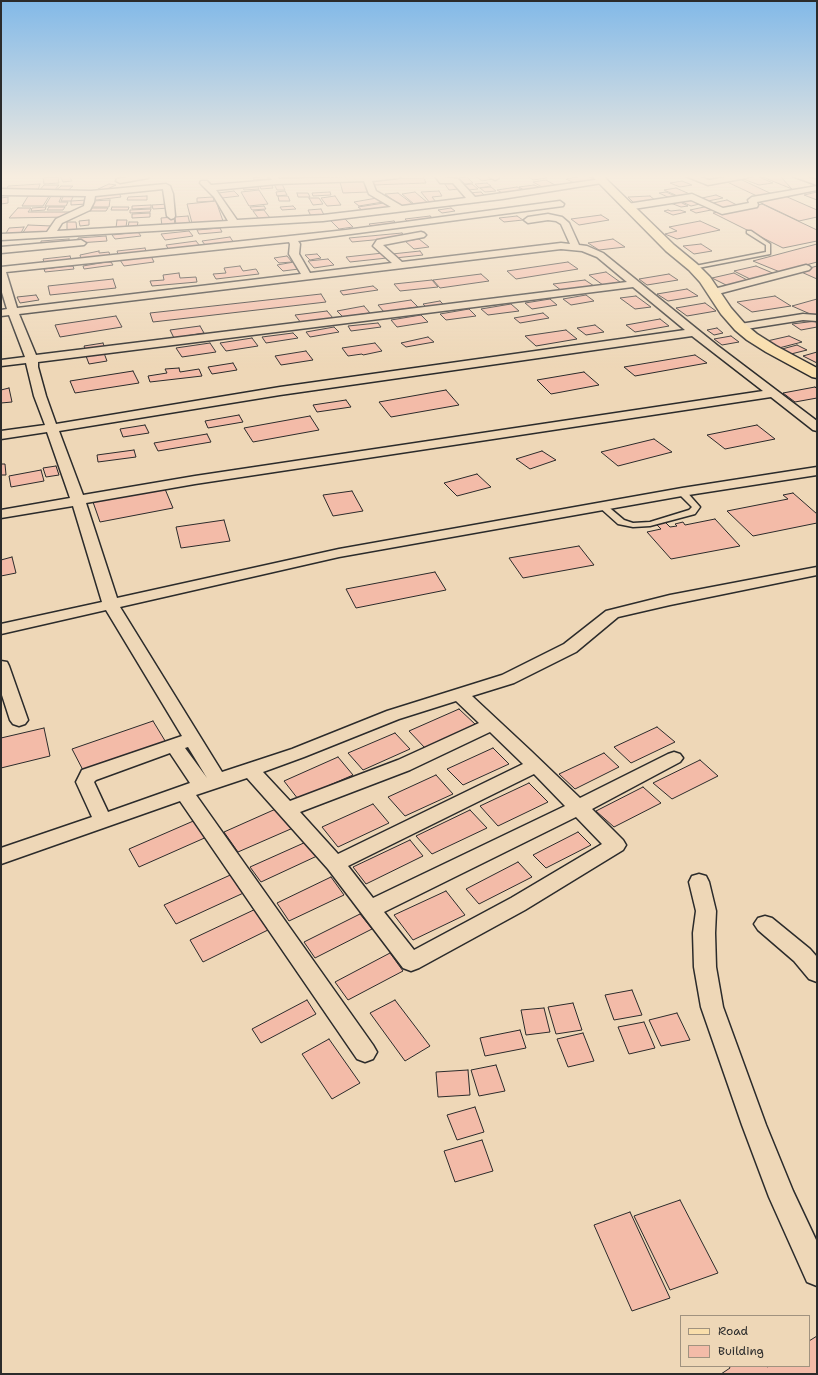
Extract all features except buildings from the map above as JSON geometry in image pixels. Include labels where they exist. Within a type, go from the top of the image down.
[{"type":"main road","points":[[662,240],[694,267],[714,292],[726,312],[740,327],[752,337],[771,349],[817,374]]},
{"type":"street","points":[[153,240],[161,253]]},
{"type":"street","points":[[201,787],[192,739],[111,605],[78,500],[38,389],[32,367],[32,360],[13,312],[1,271],[281,240]]},
{"type":"street","points":[[293,240],[295,244],[294,254],[308,277]]},
{"type":"street","points":[[390,240],[380,242],[378,246],[399,265]]},
{"type":"street","points":[[573,240],[576,248]]},
{"type":"street","points":[[1,250],[88,242]]},
{"type":"street","points":[[1,314],[561,246],[584,248],[600,255],[694,332],[817,427]]},
{"type":"street","points":[[714,292],[806,268]]},
{"type":"street","points":[[1,363],[636,284]]},
{"type":"street","points":[[740,327],[803,317],[817,318]]},
{"type":"street","points":[[1,435],[280,391],[694,332]]},
{"type":"street","points":[[1,514],[195,480],[774,393]]},
{"type":"street","points":[[1,629],[340,554],[682,492],[817,471]]},
{"type":"street","points":[[1,856],[298,754],[393,715],[508,678],[570,648],[612,614],[670,600],[817,571]]},
{"type":"street","points":[[1,666],[19,720]]},
{"type":"street","points":[[251,770],[335,864],[411,962],[518,904],[616,845],[492,724],[459,694]]},
{"type":"street","points":[[287,810],[404,765],[492,724]]},
{"type":"street","points":[[103,821],[85,782],[89,775],[192,739]]},
{"type":"street","points":[[174,745],[364,1052]]},
{"type":"street","points":[[370,910],[578,808],[674,758]]},
{"type":"street","points":[[335,864],[535,766]]},
{"type":"street","points":[[698,882],[706,911],[704,933],[705,967],[712,1008],[754,1125],[782,1197],[817,1272]]},
{"type":"street","points":[[766,924],[802,955],[817,973]]},
{"type":"lane","points":[[694,267],[768,252],[768,245],[763,240]]},
{"type":"lane","points":[[602,506],[621,522],[633,525],[650,524],[692,512],[696,507],[682,492]]}]
